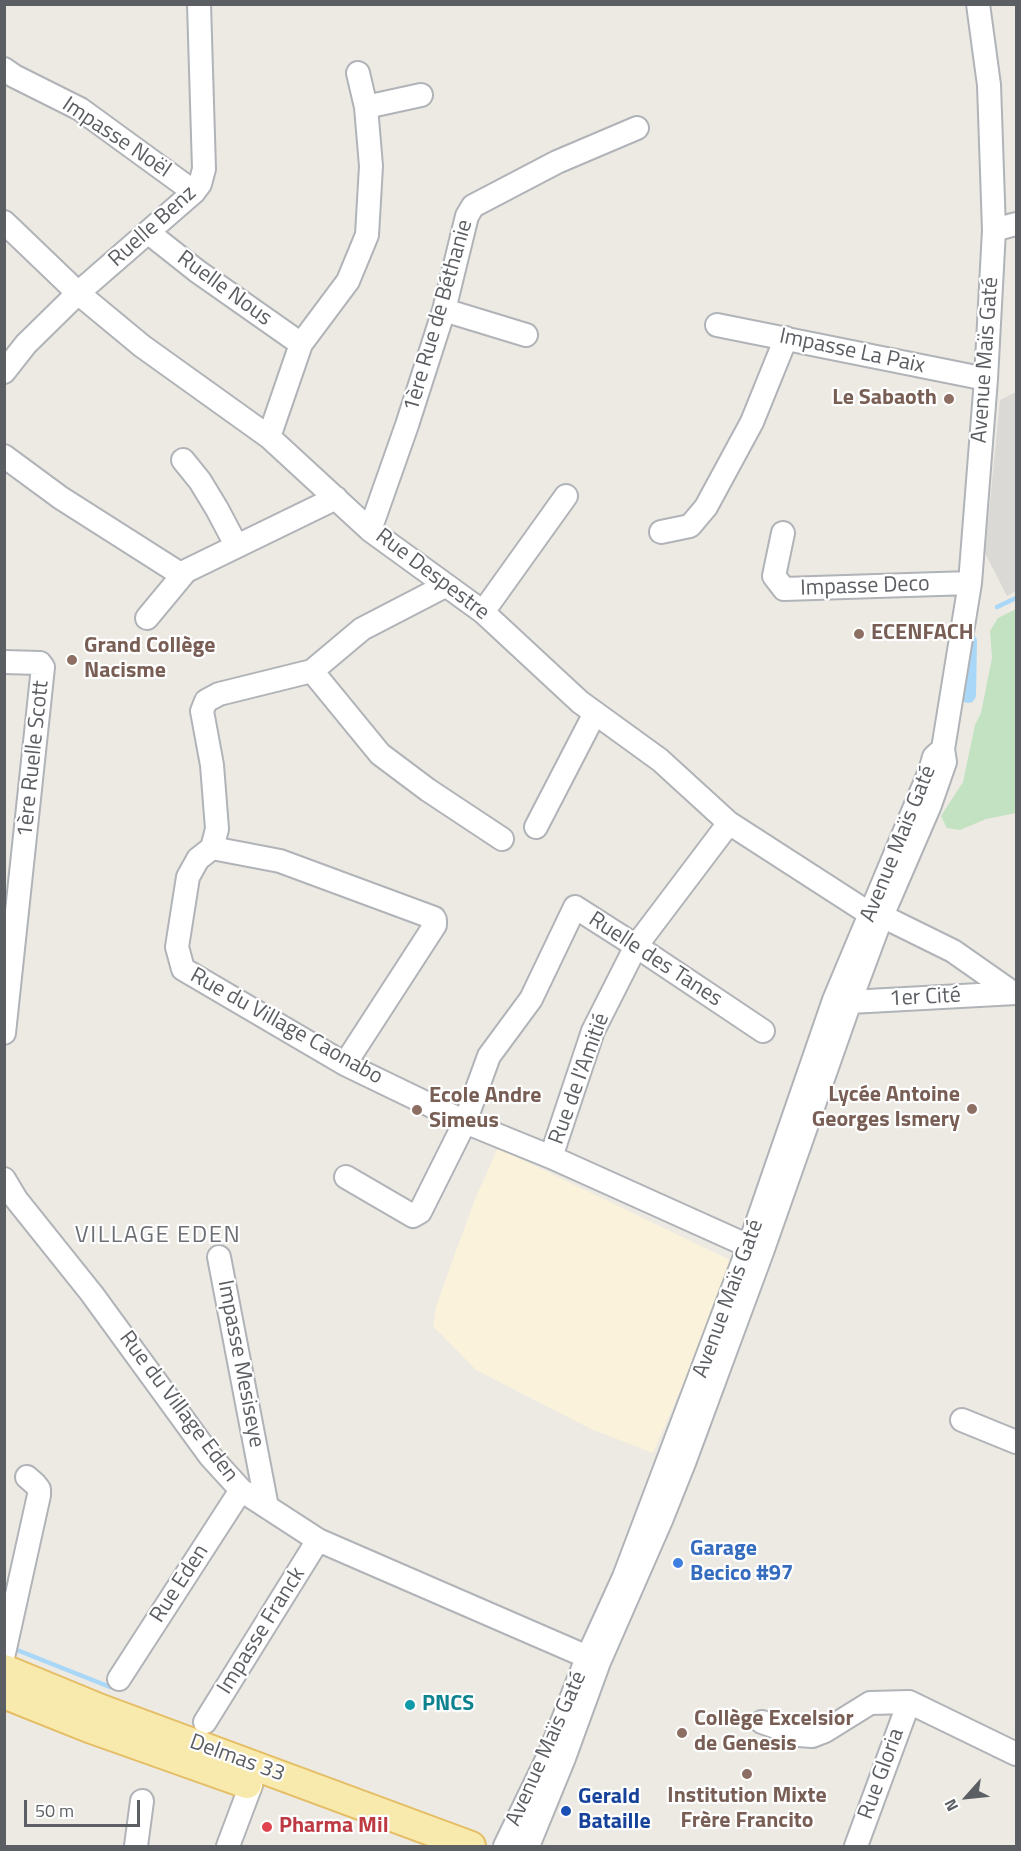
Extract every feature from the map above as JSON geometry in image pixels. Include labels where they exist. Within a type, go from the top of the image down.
[{"type":"main road","name":"Delmas 33","points":[[4,1668],[101,1709],[471,1846]]},
{"type":"main road","name":"Delmas 33","points":[[4,1694],[90,1728],[414,1846]]},
{"type":"street","name":"Ruelle Benz","points":[[4,372],[26,344],[78,293],[194,192],[200,184],[204,169],[199,4]]},
{"type":"street","name":"Avenue Maïs Gaté","points":[[505,1846],[662,1518],[842,1001],[934,757],[943,749],[970,583],[986,379],[994,230],[989,85],[978,4]]},
{"type":"street","name":"Impasse Noël","points":[[4,69],[80,109],[194,192]]},
{"type":"street","points":[[269,437],[301,344],[348,281],[367,235],[371,166],[366,107],[358,73]]},
{"type":"street","points":[[366,107],[421,94]]},
{"type":"street","name":"1ère Rue de Béthanie","points":[[370,530],[444,310],[467,216],[473,206],[557,162],[637,128]]},
{"type":"street","name":"Rue Despestre","points":[[4,222],[78,293],[142,346],[269,437],[370,530],[483,612],[580,702],[660,760],[729,823],[876,915],[953,951],[1015,993]]},
{"type":"street","points":[[994,230],[1017,224]]},
{"type":"street","name":"Ruelle Nous","points":[[149,232],[197,271],[301,344]]},
{"type":"street","points":[[444,310],[526,335]]},
{"type":"street","name":"Impasse La Paix","points":[[717,325],[986,379]]},
{"type":"street","points":[[661,532],[690,526],[706,507],[752,422],[786,338]]},
{"type":"street","points":[[4,456],[61,498],[182,575]]},
{"type":"street","points":[[183,460],[218,509],[236,545]]},
{"type":"street","points":[[483,612],[566,496]]},
{"type":"street","points":[[147,618],[186,571],[206,559],[336,498]]},
{"type":"street","name":"Impasse Deco","points":[[783,533],[774,576],[784,589],[970,583]]},
{"type":"street","points":[[345,1064],[435,925],[435,920],[280,861],[212,848],[218,829],[212,765],[202,711],[206,700],[219,694],[312,671],[362,629],[445,586]]},
{"type":"street","name":"1ère Ruelle Scott","points":[[4,662],[42,664],[4,1033]]},
{"type":"street","points":[[312,671],[380,754],[428,790],[502,839]]},
{"type":"street","points":[[536,827],[595,713]]},
{"type":"street","name":"Rue de l'Amitié","points":[[551,1157],[593,1031],[636,946],[729,823]]},
{"type":"street","name":"Rue du Village Caonabo","points":[[212,848],[198,859],[188,877],[177,947],[183,969],[345,1064],[465,1122],[551,1157],[755,1249]]},
{"type":"street","name":"Ruelle des Tanes","points":[[346,1177],[413,1216],[417,1215],[465,1122],[489,1056],[531,999],[575,907],[763,1031]]},
{"type":"street","name":"1er Cité","points":[[842,1001],[1015,993]]},
{"type":"street","name":"Rue du Village Eden","points":[[4,1179],[10,1204],[92,1294],[210,1456],[241,1490],[318,1540],[593,1660]]},
{"type":"street","name":"Impasse Mesiseye","points":[[219,1257],[267,1507]]},
{"type":"street","points":[[962,1420],[1017,1442]]},
{"type":"street","points":[[4,1653],[39,1495],[35,1484],[27,1477]]},
{"type":"street","name":"Rue Eden","points":[[119,1679],[241,1490]]},
{"type":"street","name":"Impasse Franck","points":[[205,1722],[318,1540]]},
{"type":"street","name":"Avenue Maïs Gaté","points":[[528,1846],[564,1758],[593,1660]]},
{"type":"street","points":[[762,1722],[798,1735],[812,1736],[825,1731],[870,1703],[909,1701],[1017,1754]]},
{"type":"street","name":"Rue Gloria","points":[[856,1846],[909,1701]]},
{"type":"street","points":[[228,1846],[251,1785]]},
{"type":"street","points":[[136,1846],[142,1801]]},
{"type":"shaded area","points":[[1016,392],[1016,591],[1007,596],[985,553],[1000,400]]},
{"type":"shaded area","points":[[498,1148],[736,1263],[653,1453],[591,1429],[476,1370],[433,1326],[436,1307],[457,1248]]},
{"type":"green space","points":[[1016,609],[1016,813],[986,819],[960,830],[947,828],[941,816],[963,782],[975,725],[981,713],[992,658],[990,631],[998,618]]},
{"type":"waterway","points":[[997,607],[1016,598]]},
{"type":"waterway","points":[[968,695],[969,641]]},
{"type":"waterway","points":[[12,1648],[110,1687]]},
{"type":"place","name":"Le Sabaoth","points":[[949,399]]},
{"type":"place","name":"ECENFACH","points":[[859,634]]},
{"type":"place","name":"Grand Collège Nacisme","points":[[72,660]]},
{"type":"place","name":"Lycée Antoine Georges Ismery","points":[[972,1109]]},
{"type":"place","name":"Ecole Andre Simeus","points":[[417,1110]]},
{"type":"place","name":"Garage Becico #97","points":[[678,1563]]},
{"type":"place","name":"PNCS","points":[[410,1705]]},
{"type":"place","name":"Collège Excelsior de Genesis","points":[[682,1733]]},
{"type":"place","name":"Institution Mixte Frère Francito","points":[[747,1774]]},
{"type":"place","name":"Gerald Bataille","points":[[566,1811]]},
{"type":"place","name":"Pharma Mil","points":[[267,1827]]},
{"type":"district","name":"VILLAGE EDEN","points":[[158,1236]]}]
